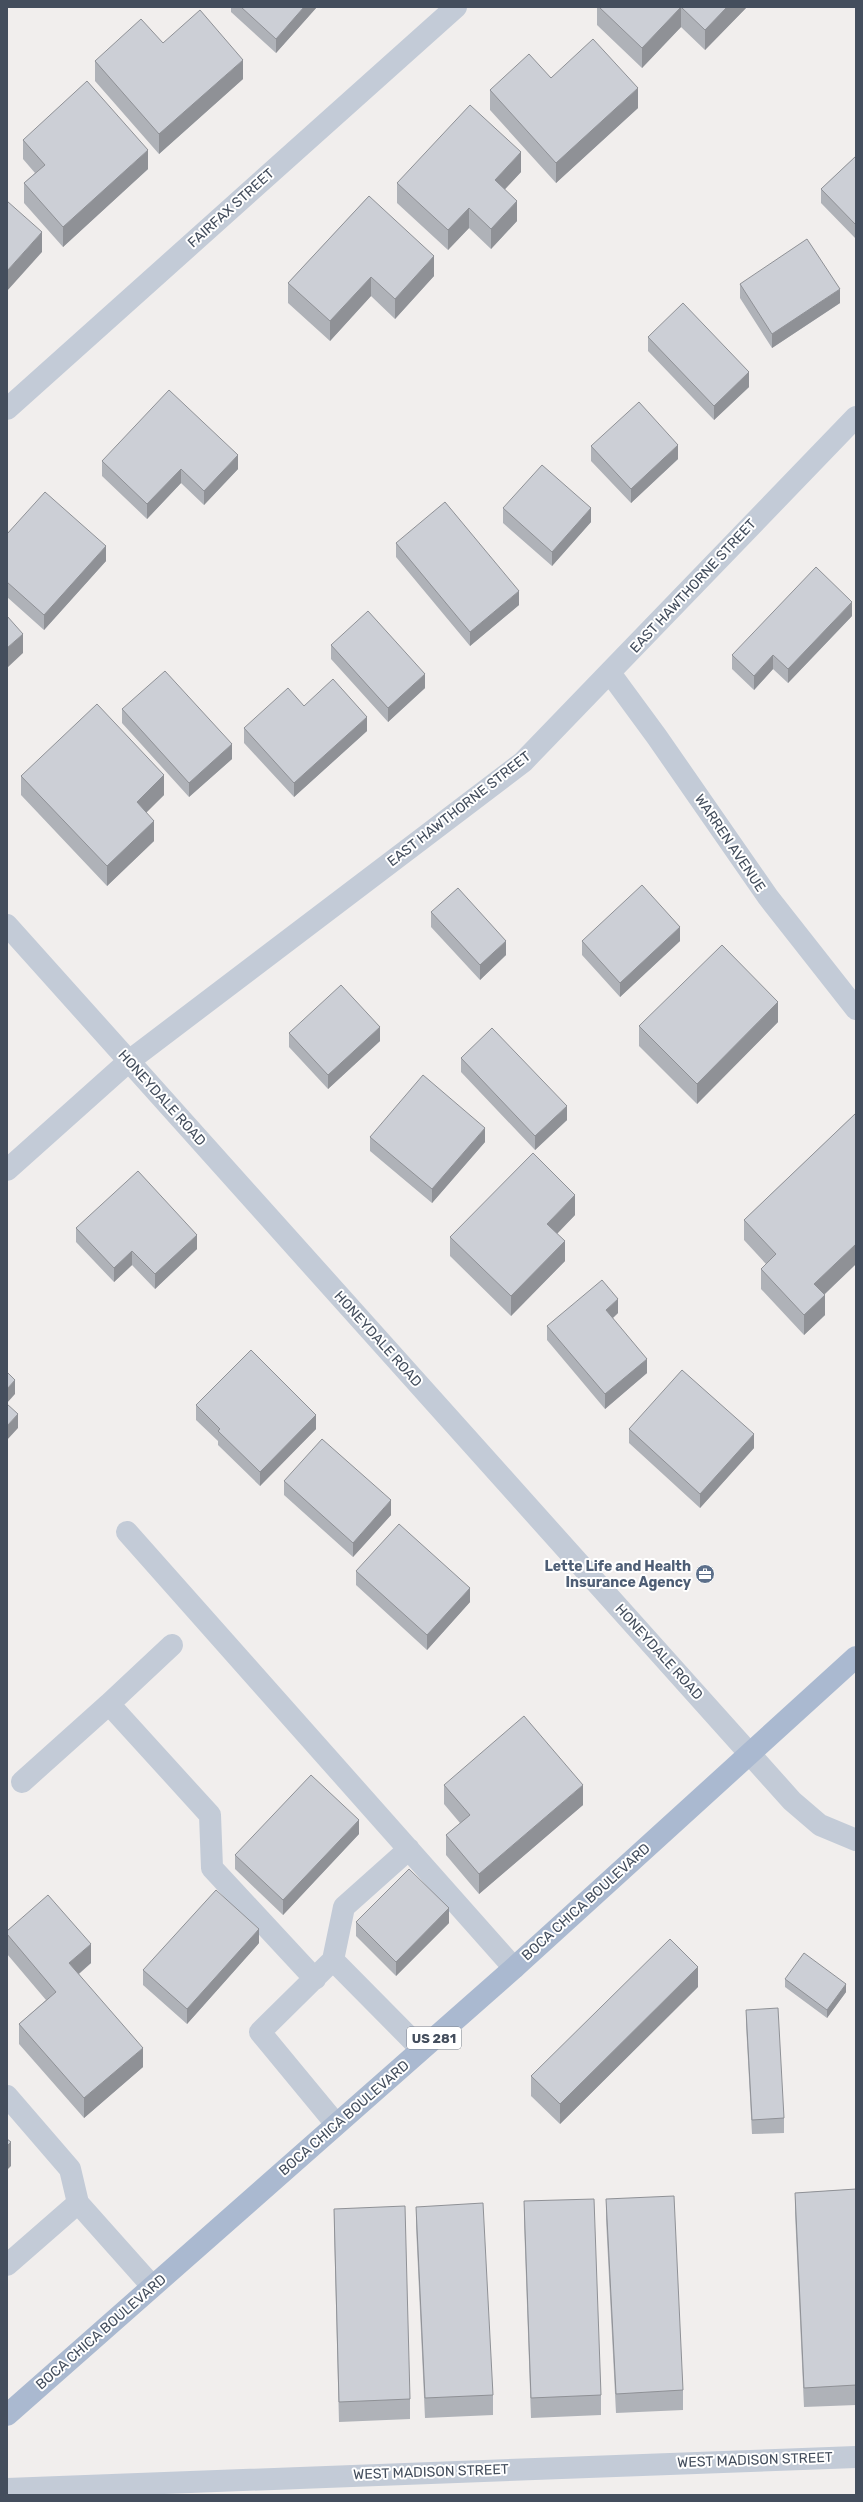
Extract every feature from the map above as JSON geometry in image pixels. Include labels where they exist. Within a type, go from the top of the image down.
[{"type":"main road","name":"BOCA CHICA BOULEVARD","points":[[7,2415],[514,1968],[856,1657]]},
{"type":"street","name":"FAIRFAX STREET","points":[[7,409],[456,7]]},
{"type":"street","name":"EAST HAWTHORNE STREET","points":[[7,1170],[129,1061],[523,762],[856,416]]},
{"type":"street","name":"WARREN AVENUE","points":[[610,673],[657,737],[768,898],[856,1010]]},
{"type":"street","name":"HONEYDALE ROAD","points":[[7,925],[792,1801],[820,1826],[856,1840]]},
{"type":"street","points":[[127,1532],[514,1968]]},
{"type":"street","points":[[22,1782],[172,1645]]},
{"type":"street","points":[[109,1704],[210,1815],[212,1868],[315,1979]]},
{"type":"street","points":[[336,2124],[260,2032],[334,1960],[344,1907],[409,1849]]},
{"type":"street","points":[[334,1960],[421,2049]]},
{"type":"street","points":[[7,2096],[70,2168],[78,2203],[152,2286]]},
{"type":"street","points":[[7,2266],[78,2203]]},
{"type":"street","name":"WEST MADISON STREET","points":[[7,2489],[856,2456]]},
{"type":"building","points":[[241,7],[304,7],[276,39]]},
{"type":"building","points":[[599,7],[681,7],[642,48]]},
{"type":"building","points":[[681,7],[727,7],[705,30]]},
{"type":"building","points":[[200,10],[243,60],[159,134],[95,61],[141,19],[163,43]]},
{"type":"building","points":[[593,39],[638,88],[556,163],[490,90],[529,54],[551,78]]},
{"type":"building","points":[[87,81],[148,150],[63,227],[24,183],[45,165],[23,140]]},
{"type":"building","points":[[470,105],[521,152],[495,180],[517,201],[491,229],[469,208],[448,230],[397,183]]},
{"type":"building","points":[[856,156],[856,225],[821,189]]},
{"type":"building","points":[[369,196],[434,256],[395,299],[371,277],[330,321],[288,283]]},
{"type":"building","points":[[7,201],[42,232],[7,271]]},
{"type":"building","points":[[807,239],[840,289],[772,334],[740,284]]},
{"type":"building","points":[[683,303],[749,372],[714,406],[648,337]]},
{"type":"building","points":[[169,390],[238,455],[204,491],[181,469],[147,504],[102,461]]},
{"type":"building","points":[[639,402],[678,445],[631,489],[591,446]]},
{"type":"building","points":[[542,465],[591,508],[552,552],[503,508]]},
{"type":"building","points":[[45,492],[106,546],[44,615],[7,582],[7,534]]},
{"type":"building","points":[[445,502],[519,591],[470,632],[396,543]]},
{"type":"building","points":[[816,567],[852,602],[788,669],[773,655],[754,676],[732,655]]},
{"type":"building","points":[[368,611],[425,674],[388,708],[331,645]]},
{"type":"building","points":[[7,616],[23,634],[7,648]]},
{"type":"building","points":[[165,671],[232,744],[189,783],[122,709]]},
{"type":"building","points":[[333,679],[367,717],[294,783],[244,728],[288,688],[304,706]]},
{"type":"building","points":[[97,704],[164,775],[137,802],[154,821],[107,866],[21,776]]},
{"type":"building","points":[[642,885],[680,927],[620,983],[582,941]]},
{"type":"building","points":[[458,888],[506,941],[480,965],[431,912]]},
{"type":"building","points":[[722,945],[778,1002],[697,1084],[639,1026]]},
{"type":"building","points":[[341,985],[380,1027],[328,1075],[289,1033]]},
{"type":"building","points":[[492,1028],[567,1106],[535,1136],[461,1058]]},
{"type":"building","points":[[423,1075],[485,1128],[432,1189],[370,1137]]},
{"type":"building","points":[[856,1113],[856,1244],[814,1284],[825,1295],[804,1315],[761,1269],[776,1254],[744,1220]]},
{"type":"building","points":[[533,1153],[575,1195],[547,1224],[565,1241],[511,1296],[450,1237]]},
{"type":"building","points":[[138,1171],[197,1235],[155,1274],[132,1251],[114,1268],[76,1228]]},
{"type":"building","points":[[602,1280],[618,1299],[606,1310],[647,1359],[605,1394],[547,1326]]},
{"type":"building","points":[[251,1350],[316,1415],[260,1472],[218,1431],[220,1429],[196,1405]]},
{"type":"building","points":[[682,1370],[754,1434],[700,1494],[629,1429]]},
{"type":"building","points":[[7,1372],[15,1380],[7,1389]]},
{"type":"building","points":[[7,1404],[18,1414],[7,1426]]},
{"type":"building","points":[[322,1439],[391,1500],[353,1543],[284,1481]]},
{"type":"building","points":[[399,1524],[470,1588],[427,1635],[356,1571]]},
{"type":"building","points":[[524,1716],[583,1785],[479,1874],[446,1835],[470,1815],[444,1785]]},
{"type":"building","points":[[311,1775],[359,1820],[283,1900],[235,1855]]},
{"type":"building","points":[[409,1869],[449,1908],[396,1962],[356,1922]]},
{"type":"building","points":[[216,1890],[259,1929],[187,2009],[143,1970]]},
{"type":"building","points":[[48,1895],[91,1944],[69,1963],[143,2048],[84,2098],[19,2024],[56,1992],[7,1934],[7,1931]]},
{"type":"building","points":[[670,1939],[698,1967],[560,2104],[531,2076]]},
{"type":"building","points":[[804,1953],[846,1984],[827,2010],[785,1979]]},
{"type":"building","points":[[778,2008],[784,2118],[752,2120],[746,2010]]},
{"type":"building","points":[[7,2139],[11,2142],[7,2146]]},
{"type":"building","points":[[856,2189],[856,2385],[804,2388],[795,2193]]},
{"type":"building","points":[[674,2196],[683,2390],[616,2394],[606,2199]]},
{"type":"building","points":[[594,2199],[601,2395],[531,2398],[524,2201]]},
{"type":"building","points":[[483,2203],[493,2395],[425,2398],[416,2207]]},
{"type":"building","points":[[405,2206],[410,2399],[339,2402],[334,2209]]},
{"type":"place","name":"Lette Life and Health Insurance Agency","points":[[705,1574]]}]
